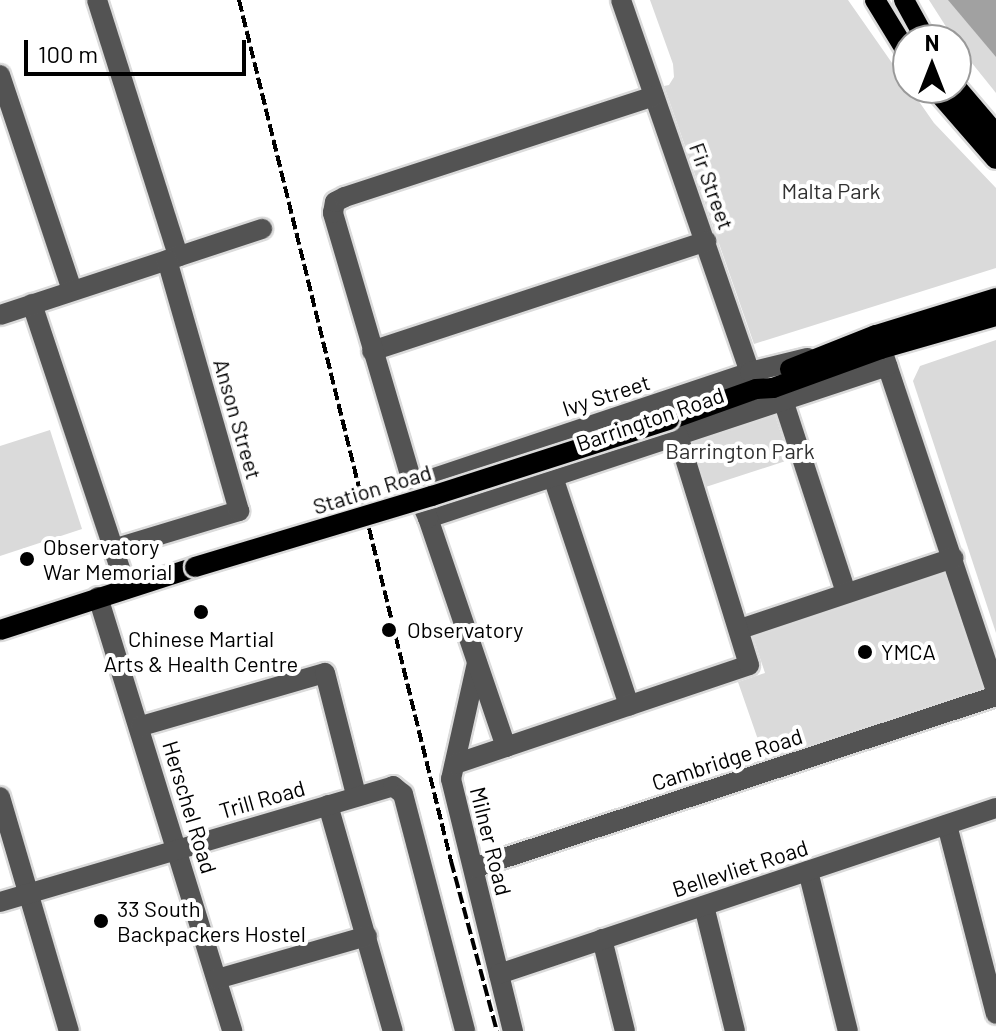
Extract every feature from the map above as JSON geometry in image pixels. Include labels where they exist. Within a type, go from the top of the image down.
[{"type":"main road","points":[[875,0],[892,28]]},
{"type":"main road","points":[[904,0],[917,24]]},
{"type":"main road","points":[[948,104],[996,159]]},
{"type":"main road","points":[[970,104],[996,134]]},
{"type":"main road","name":"Station Road","points":[[0,630],[195,567],[674,427],[753,381],[815,357],[882,350],[996,298]]},
{"type":"main road","name":"Station Road","points":[[753,381],[773,388],[882,350],[996,316]]},
{"type":"street","points":[[97,0],[173,258]]},
{"type":"street","name":"Fir Street","points":[[621,0],[753,381]]},
{"type":"street","points":[[0,75],[72,290]]},
{"type":"street","points":[[506,747],[428,518],[413,485],[333,213],[335,202],[654,96]]},
{"type":"street","points":[[0,315],[262,229]]},
{"type":"street","points":[[372,351],[706,241]]},
{"type":"street","name":"Anson Street","points":[[113,549],[239,511],[173,258]]},
{"type":"street","points":[[32,304],[127,589]]},
{"type":"street","points":[[882,350],[996,690]]},
{"type":"street","name":"Barrington Road","points":[[428,518],[553,477],[674,427],[783,400],[882,350]]},
{"type":"street","name":"Ivy Street","points":[[413,485],[753,381]]},
{"type":"street","points":[[783,400],[846,593]]},
{"type":"street","points":[[455,764],[749,665],[674,427]]},
{"type":"street","points":[[553,477],[629,706]]},
{"type":"street","points":[[740,629],[953,558]]},
{"type":"street","name":"Herschel Road","points":[[98,597],[141,726],[232,1031]]},
{"type":"street","name":"Milner Road","points":[[477,663],[451,779],[513,1031]]},
{"type":"street","points":[[141,726],[325,673],[356,795]]},
{"type":"street","name":"Cambridge Road","points":[[474,868],[996,696]]},
{"type":"street","name":"Trill Road","points":[[0,902],[393,786],[399,789],[465,1031]]},
{"type":"street","points":[[0,797],[69,1031]]},
{"type":"street","points":[[328,805],[393,1031]]},
{"type":"street","name":"Bellevliet Road","points":[[499,974],[996,808]]},
{"type":"street","points":[[947,825],[996,1014]]},
{"type":"street","points":[[808,871],[848,1031]]},
{"type":"street","points":[[704,906],[735,1031]]},
{"type":"street","points":[[217,979],[367,936]]},
{"type":"street","points":[[602,939],[625,1031]]},
{"type":"green space","name":"Malta Park","points":[[650,0],[848,0],[892,63],[892,104],[921,104],[934,123],[996,188],[996,268],[754,344],[664,86],[669,85],[674,77],[673,64]]},
{"type":"green space","points":[[929,0],[996,0],[996,93],[972,63],[972,24],[944,24]]},
{"type":"green space","points":[[996,340],[996,633],[913,381],[920,366]]},
{"type":"green space","name":"Barrington Park","points":[[775,415],[790,460],[705,487],[690,443]]},
{"type":"green space","points":[[50,430],[82,529],[0,556],[0,446]]},
{"type":"green space","name":"YMCA","points":[[943,567],[983,688],[765,760],[738,682],[765,673],[751,631]]},
{"type":"shaded area","points":[[948,0],[996,0],[996,57],[972,28],[972,24],[968,24]]},
{"type":"railway","points":[[239,0],[451,861],[497,1031]]},
{"type":"place","name":"Observatory War Memorial","points":[[27,559]]},
{"type":"place","name":"Chinese Martial Arts & Health Centre","points":[[201,612]]},
{"type":"place","name":"Observatory","points":[[389,630]]},
{"type":"place","name":"YMCA","points":[[865,652]]},
{"type":"place","name":"33 South Backpackers Hostel","points":[[101,921]]}]
